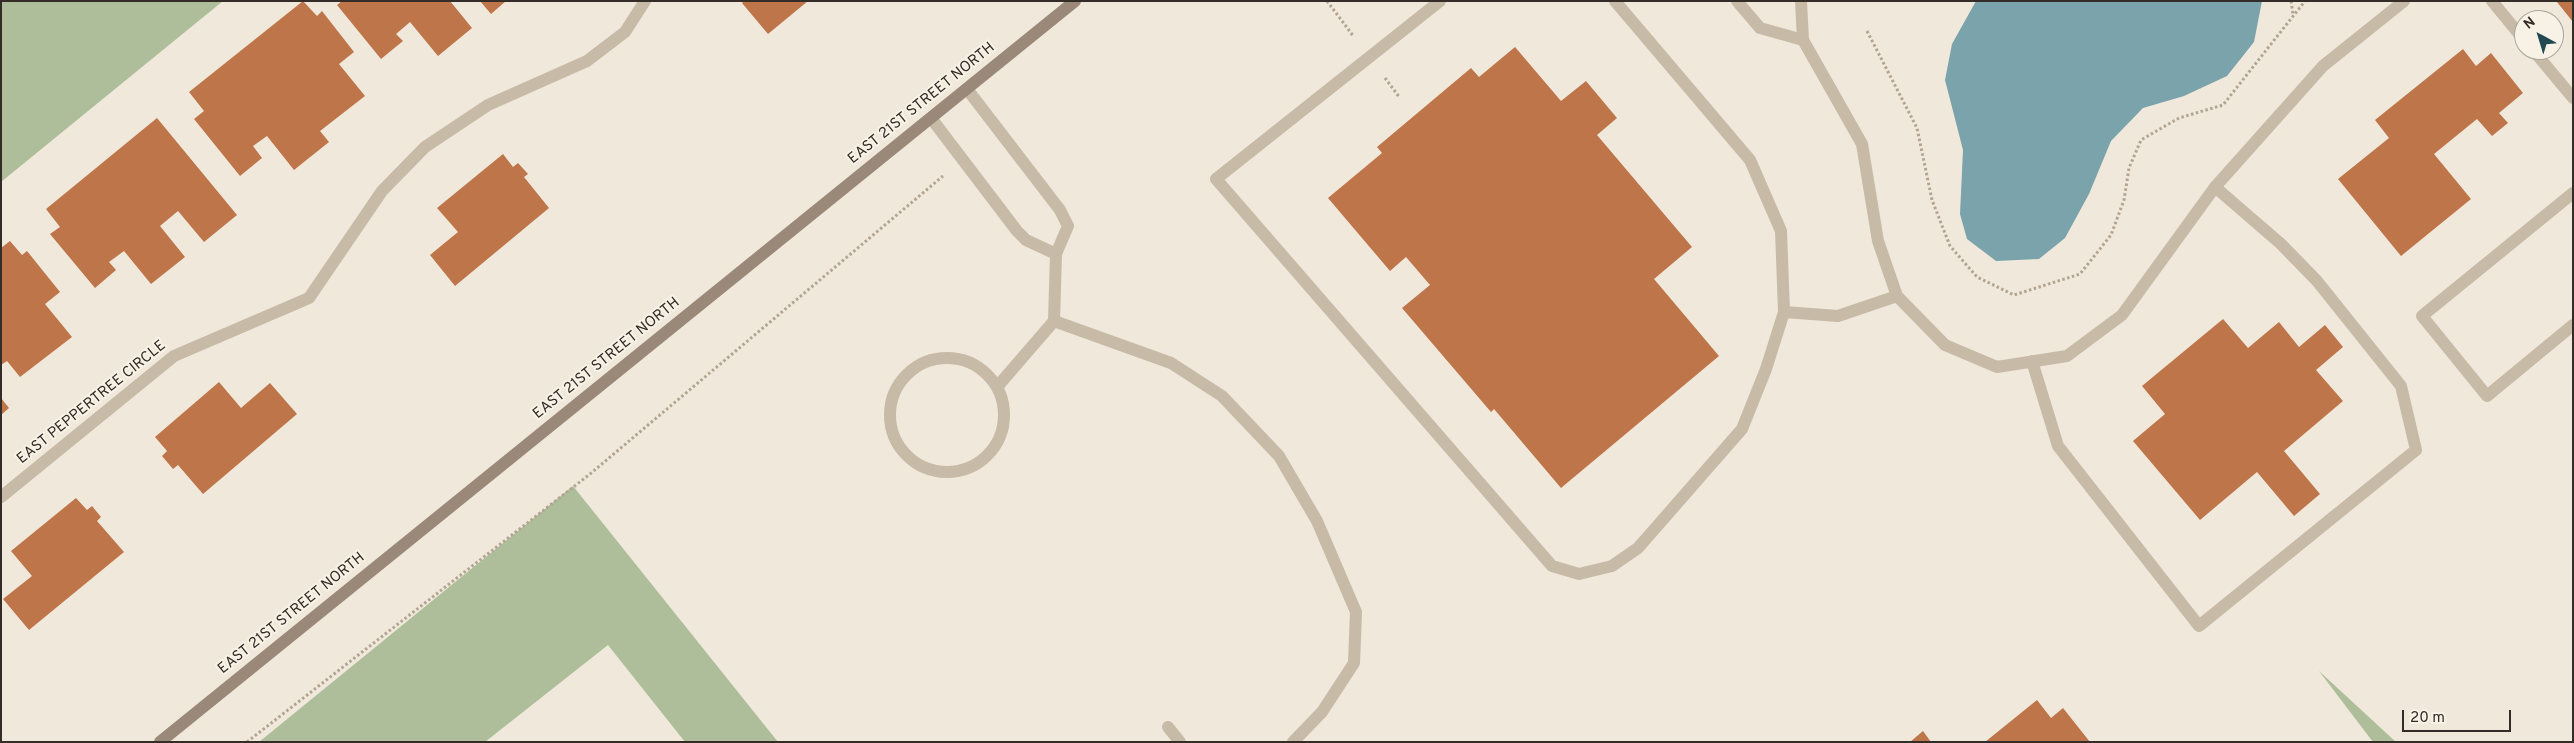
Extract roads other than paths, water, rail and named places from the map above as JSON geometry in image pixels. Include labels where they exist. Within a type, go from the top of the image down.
[{"type":"main road","name":"EAST 21ST STREET NORTH","points":[[160,742],[1075,1]]},
{"type":"street","name":"EAST PEPPERTREE CIRCLE","points":[[1,497],[174,356],[309,298],[382,191],[425,147],[488,104],[587,61],[625,32],[645,1]]},
{"type":"street","points":[[1440,1],[1216,179],[1552,566],[1579,574],[1612,566],[1638,548],[1742,429],[1766,369],[1784,312],[1781,231],[1750,160],[1615,1]]},
{"type":"street","points":[[1737,1],[1760,28],[1803,40]]},
{"type":"street","points":[[1801,1],[1803,40],[1862,144],[1878,241],[1898,296],[1945,345],[1997,367],[2067,356],[2122,315],[2215,187],[2323,66],[2404,1]]},
{"type":"street","points":[[2492,1],[2514,28]]},
{"type":"street","points":[[2541,60],[2573,98]]},
{"type":"street","points":[[967,89],[1060,210],[1068,226],[1056,254],[1054,321],[997,388]]},
{"type":"street","points":[[931,118],[1026,240],[1056,254]]},
{"type":"street","points":[[2032,361],[2058,446],[2199,626],[2416,450],[2401,386],[2318,281],[2281,244],[2215,187]]},
{"type":"street","points":[[2573,193],[2422,316],[2486,396],[2573,325]]},
{"type":"street","points":[[1784,312],[1838,316],[1898,296]]},
{"type":"street","points":[[1054,321],[1171,363],[1222,396],[1279,456],[1317,521],[1356,612],[1354,663],[1322,712],[1293,742]]},
{"type":"street","points":[[948,358],[968,362],[985,372],[997,388],[1004,409],[1002,429],[994,447],[980,461],[962,470],[943,472],[921,466],[906,455],[894,438],[889,419],[892,399],[901,381],[912,370],[929,361],[948,358]]},
{"type":"street","points":[[1168,726],[1180,742]]},
{"type":"water","points":[[1976,1],[2262,1],[2254,42],[2227,76],[2184,96],[2143,108],[2111,141],[2089,194],[2065,238],[2039,259],[1996,261],[1967,239],[1960,214],[1963,150],[1945,80],[1952,44]]}]
